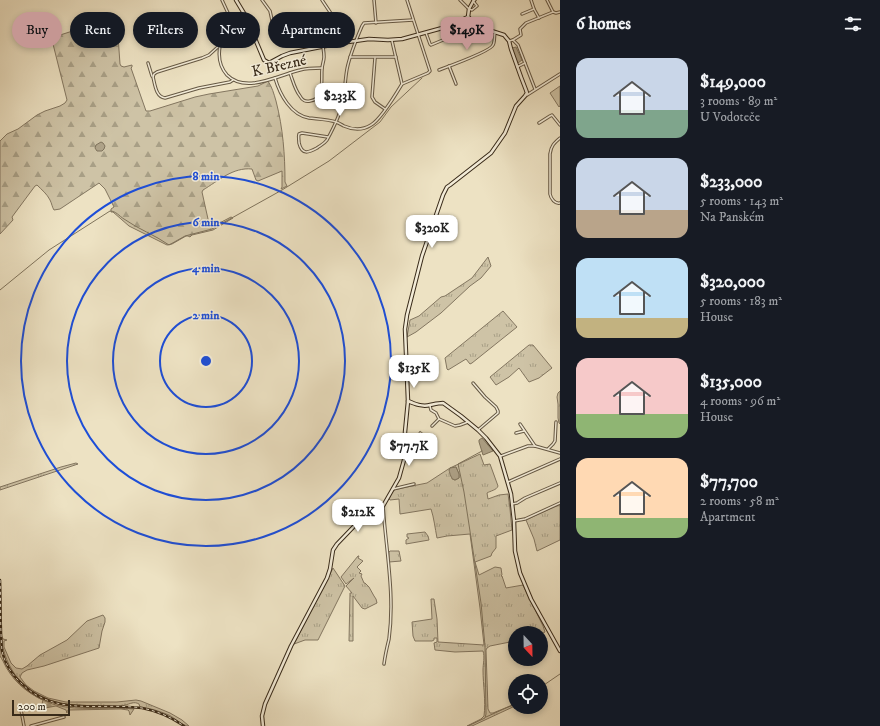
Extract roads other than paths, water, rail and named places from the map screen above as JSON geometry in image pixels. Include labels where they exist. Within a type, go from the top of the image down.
[{"type":"street","points":[[222,0],[228,12]]},
{"type":"street","points":[[236,0],[243,12]]},
{"type":"street","points":[[262,0],[270,12]]},
{"type":"street","points":[[322,0],[330,12]]},
{"type":"street","points":[[374,0],[376,23]]},
{"type":"street","points":[[275,78],[286,102],[295,112],[304,117],[336,122],[356,129],[370,126],[376,122],[402,84],[428,73],[430,70],[407,0]]},
{"type":"street","points":[[460,0],[472,10],[474,10],[477,6],[474,0]]},
{"type":"street","points":[[468,17],[469,9],[474,0]]},
{"type":"street","points":[[531,0],[539,18]]},
{"type":"street","points":[[547,0],[553,12]]},
{"type":"street","points":[[522,14],[534,9]]},
{"type":"street","points":[[511,41],[521,34],[520,29],[526,23],[553,12],[556,14],[560,12]]},
{"type":"street","points":[[356,41],[369,39],[402,39],[446,27],[468,17]]},
{"type":"street","points":[[468,17],[481,28],[504,36],[518,45],[536,89]]},
{"type":"street","points":[[328,138],[302,133],[299,134],[298,138],[304,152],[310,152],[324,143],[328,138],[336,122],[343,101],[347,68],[353,46],[363,24],[413,20]]},
{"type":"street","points":[[460,21],[467,30]]},
{"type":"street","points":[[426,33],[431,45],[467,30],[476,24]]},
{"type":"street","points":[[439,70],[491,48],[495,33]]},
{"type":"street","points":[[392,40],[402,84]]},
{"type":"street","points":[[511,41],[511,49],[527,93],[525,96]]},
{"type":"street","points":[[152,77],[157,72],[205,57],[216,48]]},
{"type":"street","name":"K Březné","points":[[220,48],[221,66],[224,72],[233,80],[248,84],[275,78],[303,69],[322,68]]},
{"type":"street","points":[[259,48],[266,62],[271,62],[290,53],[314,48]]},
{"type":"street","points":[[290,73],[301,98],[307,101],[313,101],[318,98],[321,92],[322,68],[324,61],[323,48]]},
{"type":"street","points":[[350,57],[396,57]]},
{"type":"street","points":[[375,58],[372,97],[375,102],[385,109]]},
{"type":"street","points":[[148,63],[158,94],[165,98],[233,80]]},
{"type":"street","points":[[517,67],[525,63]]},
{"type":"street","points":[[449,66],[456,84]]},
{"type":"street","points":[[263,726],[262,716],[265,704],[291,646],[327,578],[333,550],[362,519],[383,506],[399,478],[404,460],[408,401],[405,329],[407,314],[427,240],[443,195],[450,184],[489,156],[505,133],[516,106],[525,96],[560,74]]},
{"type":"street","points":[[539,123],[552,116],[560,125]]},
{"type":"street","points":[[560,138],[551,147],[550,194],[554,201],[560,203]]},
{"type":"street","points":[[473,383],[498,411],[498,413],[478,430]]},
{"type":"street","points":[[408,401],[417,405],[430,406],[437,403],[444,403],[478,430],[500,456],[508,482],[512,504],[515,551],[520,573],[531,599],[560,652]]},
{"type":"street","points":[[430,406],[431,410],[436,413],[439,419],[455,426],[468,422]]},
{"type":"street","points":[[432,426],[439,419]]},
{"type":"street","points":[[547,449],[555,440],[556,422]]},
{"type":"street","points":[[520,424],[535,446]]},
{"type":"street","points":[[516,433],[524,430]]},
{"type":"street","points":[[500,456],[528,446],[535,446],[560,453]]},
{"type":"street","points":[[508,482],[560,459]]},
{"type":"street","points":[[512,504],[560,482]]},
{"type":"street","points":[[393,489],[414,484]]},
{"type":"street","points":[[514,522],[525,519],[560,503]]},
{"type":"street","points":[[383,506],[390,575],[389,639],[384,664]]},
{"type":"street","points":[[21,710],[24,726]]},
{"type":"street","points":[[32,726],[64,716]]},
{"type":"waterway","points":[[0,290],[49,250],[110,211],[116,213],[129,223],[169,245],[185,236],[212,229],[282,190],[329,161],[380,122],[391,107],[422,78]]},
{"type":"waterway","points":[[468,726],[485,718],[486,714],[485,646],[481,603],[464,492],[458,464],[482,451]]},
{"type":"waterway","points":[[548,682],[560,674]]},
{"type":"waterway","points":[[486,717],[508,707]]},
{"type":"railway","points":[[0,580],[2,651],[9,669],[22,684],[35,694],[49,701],[64,705],[142,708],[164,715],[184,726]]}]
